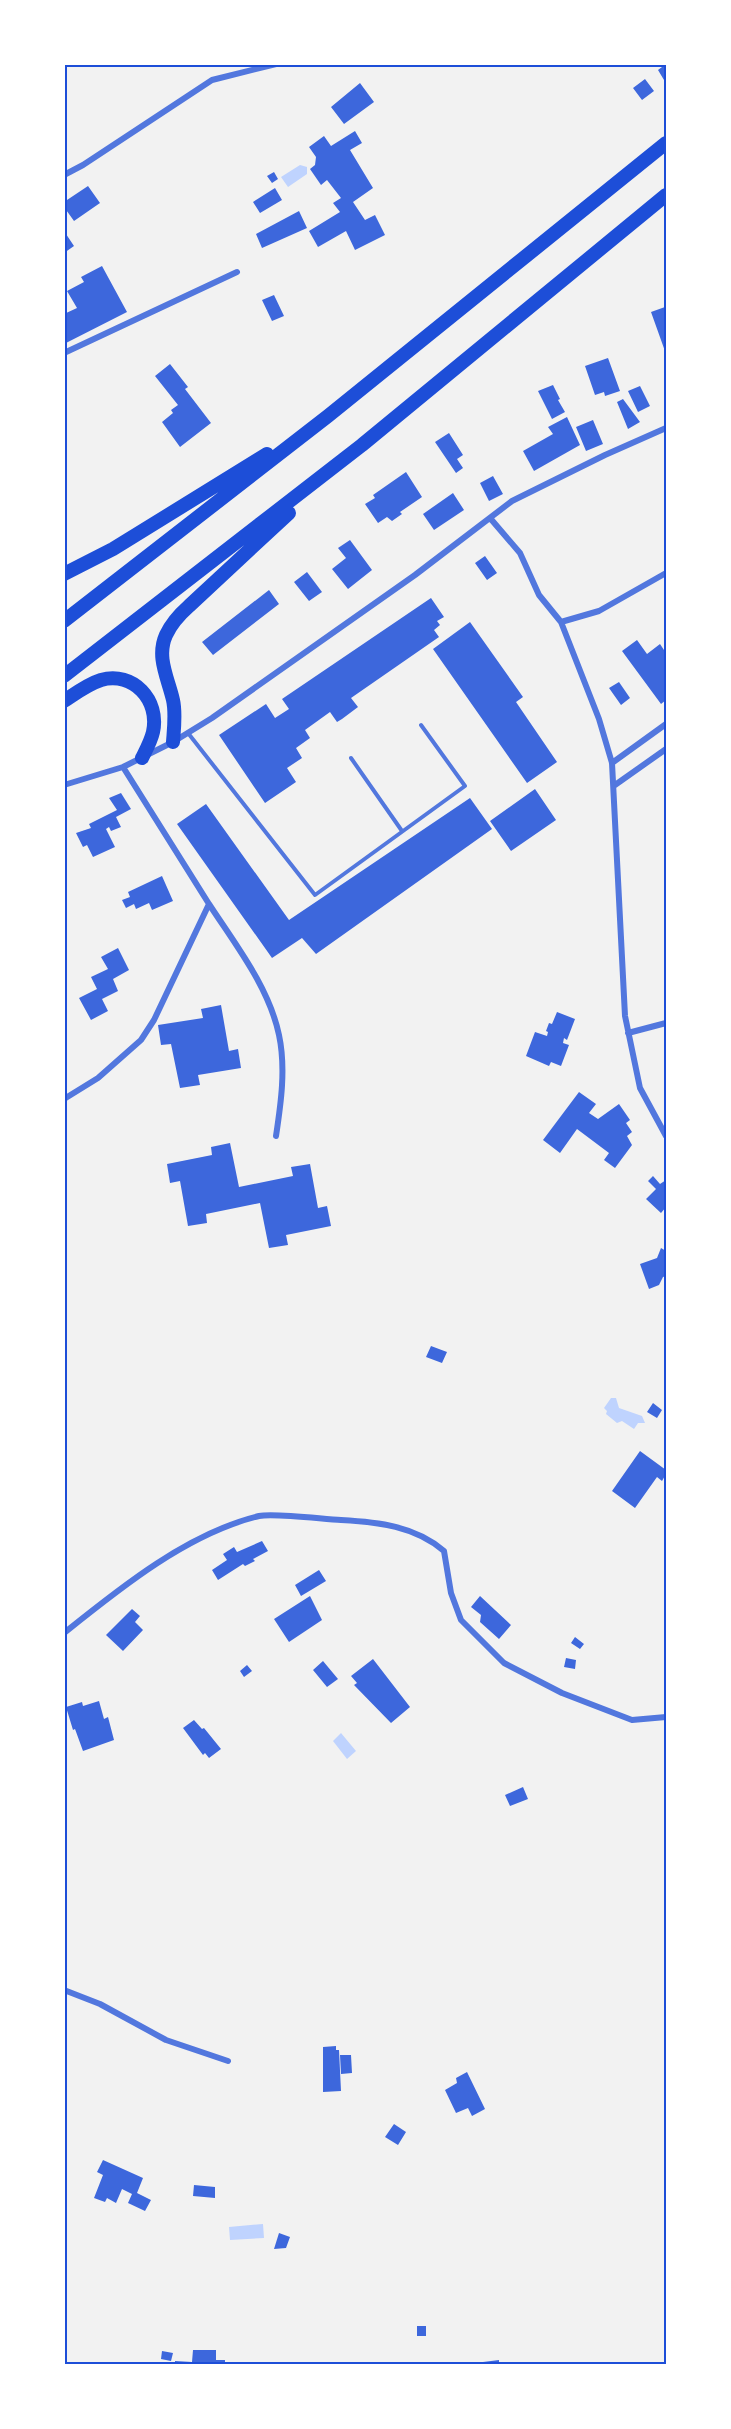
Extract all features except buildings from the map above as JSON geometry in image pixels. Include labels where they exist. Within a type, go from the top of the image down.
[{"type":"highway","points":[[64,621],[328,417],[666,143]]},
{"type":"highway","points":[[624,179],[666,150]]},
{"type":"highway","points":[[64,676],[362,445],[666,195]]},
{"type":"highway","points":[[618,236],[666,203]]},
{"type":"highway","points":[[64,574],[113,549],[328,417]]},
{"type":"highway","points":[[172,742],[174,708],[162,652],[166,635],[175,620],[362,445]]},
{"type":"highway","points":[[64,701],[100,680],[126,679],[140,687],[150,702],[154,717],[153,731],[142,758]]},
{"type":"street","points":[[64,175],[83,165],[212,80],[276,64]]},
{"type":"street","points":[[64,353],[237,272]]},
{"type":"street","points":[[64,785],[123,767],[188,733],[415,575],[512,501],[666,428]]},
{"type":"street","points":[[490,518],[520,553],[539,595],[561,622],[598,719],[612,763],[615,785],[625,1016],[640,1088],[666,1136]]},
{"type":"street","points":[[561,622],[599,611],[666,573]]},
{"type":"street","points":[[612,763],[666,724]]},
{"type":"street","points":[[615,785],[666,749]]},
{"type":"street","points":[[123,767],[249,967],[272,1011],[279,1034],[282,1060],[282,1101],[276,1136]]},
{"type":"street","points":[[64,1099],[98,1078],[141,1040],[154,1020],[209,904]]},
{"type":"street","points":[[628,1032],[666,1023]]},
{"type":"street","points":[[64,1634],[108,1598],[196,1539],[261,1516],[354,1521],[407,1528],[430,1539],[444,1551],[451,1593],[461,1620],[504,1663],[562,1693],[633,1720],[666,1717]]},
{"type":"street","points":[[64,1990],[100,2004],[166,2040],[228,2061]]},
{"type":"lane","points":[[188,733],[315,895],[465,786],[421,725]]},
{"type":"lane","points":[[351,758],[402,831]]},
{"type":"water","points":[[300,165],[307,167],[307,174],[288,187],[281,177]]},
{"type":"water","points":[[611,1398],[616,1398],[619,1408],[642,1416],[645,1423],[638,1423],[634,1429],[622,1421],[617,1423],[606,1414],[607,1411],[604,1408]]},
{"type":"water","points":[[341,1733],[356,1751],[347,1759],[333,1741]]},
{"type":"water","points":[[263,2224],[264,2238],[230,2240],[229,2227]]}]
